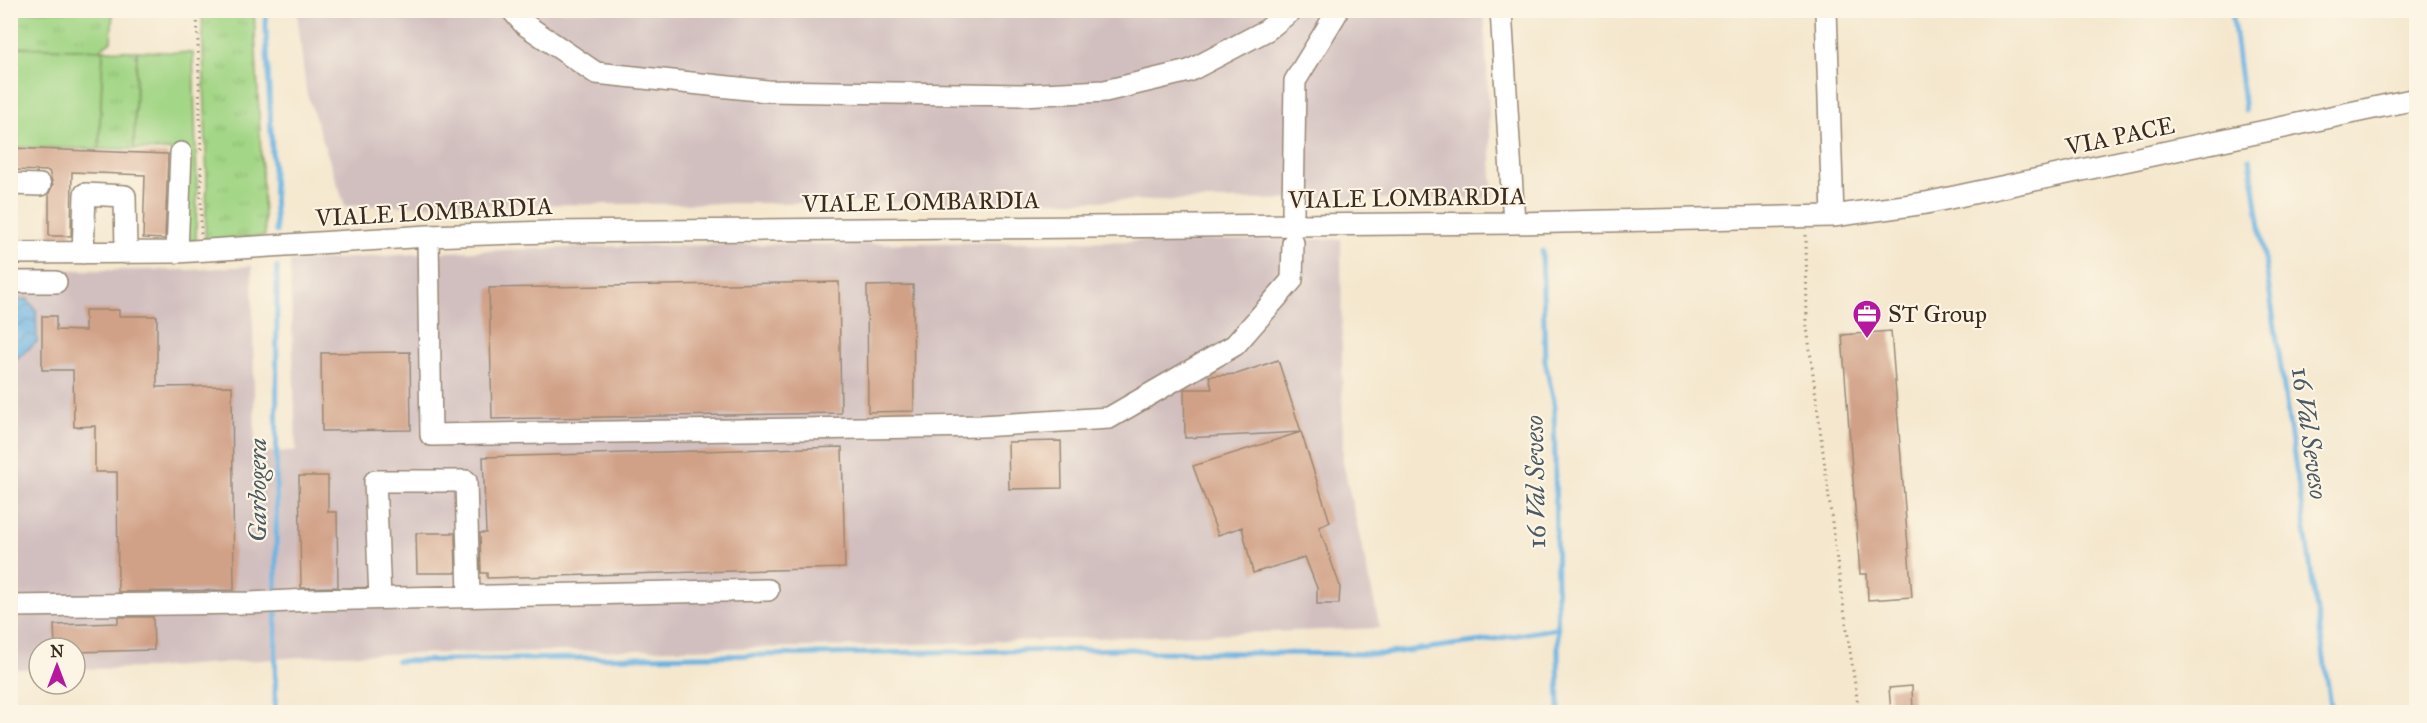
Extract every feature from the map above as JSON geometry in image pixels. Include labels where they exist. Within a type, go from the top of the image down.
[{"type":"street","points":[[512,10],[524,24],[596,73],[767,91],[1021,95],[1105,91],[1189,71],[1267,30],[1292,10]]},
{"type":"street","points":[[1293,212],[1295,81],[1337,10]]},
{"type":"street","points":[[1501,10],[1514,223]]},
{"type":"street","points":[[1826,10],[1833,216]]},
{"type":"street","name":"VIA PACE","points":[[1833,216],[1926,203],[2416,99]]},
{"type":"street","points":[[177,252],[191,153]]},
{"type":"street","points":[[10,184],[40,185]]},
{"type":"street","points":[[82,253],[86,194],[124,196],[126,253]]},
{"type":"street","name":"VIALE LOMBARDIA","points":[[10,253],[177,252],[428,236],[676,230],[1514,223],[1833,216]]},
{"type":"street","points":[[428,236],[431,435],[981,426],[1109,418],[1235,345],[1292,280],[1293,243]]},
{"type":"street","points":[[10,282],[56,282]]},
{"type":"street","points":[[380,598],[375,482],[466,481],[469,596]]},
{"type":"street","points":[[10,606],[250,603],[768,590]]},
{"type":"path","points":[[191,153],[196,10]]},
{"type":"path","points":[[201,164],[201,251]]},
{"type":"path","points":[[1806,217],[1807,327],[1859,712]]},
{"type":"shaded area","points":[[297,11],[1484,11],[1493,198],[345,206],[306,91]]},
{"type":"shaded area","points":[[1341,239],[1343,462],[1380,628],[862,646],[328,655],[152,668],[87,669],[87,636],[27,636],[27,669],[11,669],[11,270],[190,270],[252,266],[255,452],[296,451],[290,262],[448,252],[624,246]]},
{"type":"green space","points":[[14,11],[113,11],[111,41],[99,50],[12,47]]},
{"type":"green space","points":[[202,11],[254,11],[265,236],[205,240],[207,182]]},
{"type":"green space","points":[[12,47],[103,50],[99,149],[11,147]]},
{"type":"green space","points":[[103,50],[137,51],[134,149],[99,149]]},
{"type":"green space","points":[[137,51],[193,53],[197,187],[196,240],[183,242],[183,151],[134,149]]},
{"type":"water","points":[[27,299],[36,310],[37,342],[11,363],[11,301]]},
{"type":"building","points":[[10,148],[168,154],[165,239],[143,238],[145,175],[72,172],[71,236],[49,236],[49,193],[53,185],[49,171],[10,170]]},
{"type":"building","points":[[839,282],[841,413],[492,419],[489,288]]},
{"type":"building","points":[[913,285],[914,411],[868,412],[867,286]]},
{"type":"building","points":[[85,310],[119,310],[119,316],[157,316],[157,387],[232,386],[234,590],[118,592],[117,472],[95,472],[95,426],[74,427],[73,370],[42,370],[42,316],[56,316],[56,330],[85,331]]},
{"type":"building","points":[[1891,331],[1912,597],[1868,600],[1867,574],[1860,574],[1842,335]]},
{"type":"building","points":[[410,352],[411,430],[322,431],[321,353]]},
{"type":"building","points":[[1278,360],[1330,522],[1319,527],[1340,586],[1339,604],[1317,604],[1317,588],[1305,557],[1253,573],[1242,527],[1218,535],[1193,466],[1301,432],[1185,438],[1184,389],[1212,389],[1209,376],[1237,374]]},
{"type":"building","points":[[1061,441],[1062,488],[1009,489],[1008,442]]},
{"type":"building","points":[[842,447],[845,568],[487,578],[487,573],[481,573],[480,533],[486,533],[483,457]]},
{"type":"building","points":[[299,476],[328,476],[328,512],[337,512],[338,587],[301,588]]},
{"type":"building","points":[[416,533],[455,533],[456,573],[417,573]]},
{"type":"building","points":[[118,617],[153,617],[154,650],[87,652],[87,636],[54,636],[54,625],[118,623]]},
{"type":"building","points":[[1912,686],[1913,712],[1891,712],[1889,688]]},
{"type":"waterway","name":"Garbogera","points":[[265,10],[276,232]]},
{"type":"waterway","name":"16 Val Seveso","points":[[2232,10],[2245,111]]},
{"type":"waterway","name":"16 Val Seveso","points":[[2250,159],[2332,712]]},
{"type":"waterway","name":"16 Val Seveso","points":[[1542,251],[1545,361],[1554,402],[1559,712]]},
{"type":"waterway","name":"Garbogera","points":[[276,596],[277,267]]},
{"type":"waterway","name":"Garbogera","points":[[275,712],[276,605]]},
{"type":"waterway","points":[[397,661],[1133,649],[1150,652],[1382,654],[1483,641],[1557,628]]},
{"type":"place","name":"ST Group","points":[[1867,340]]}]
